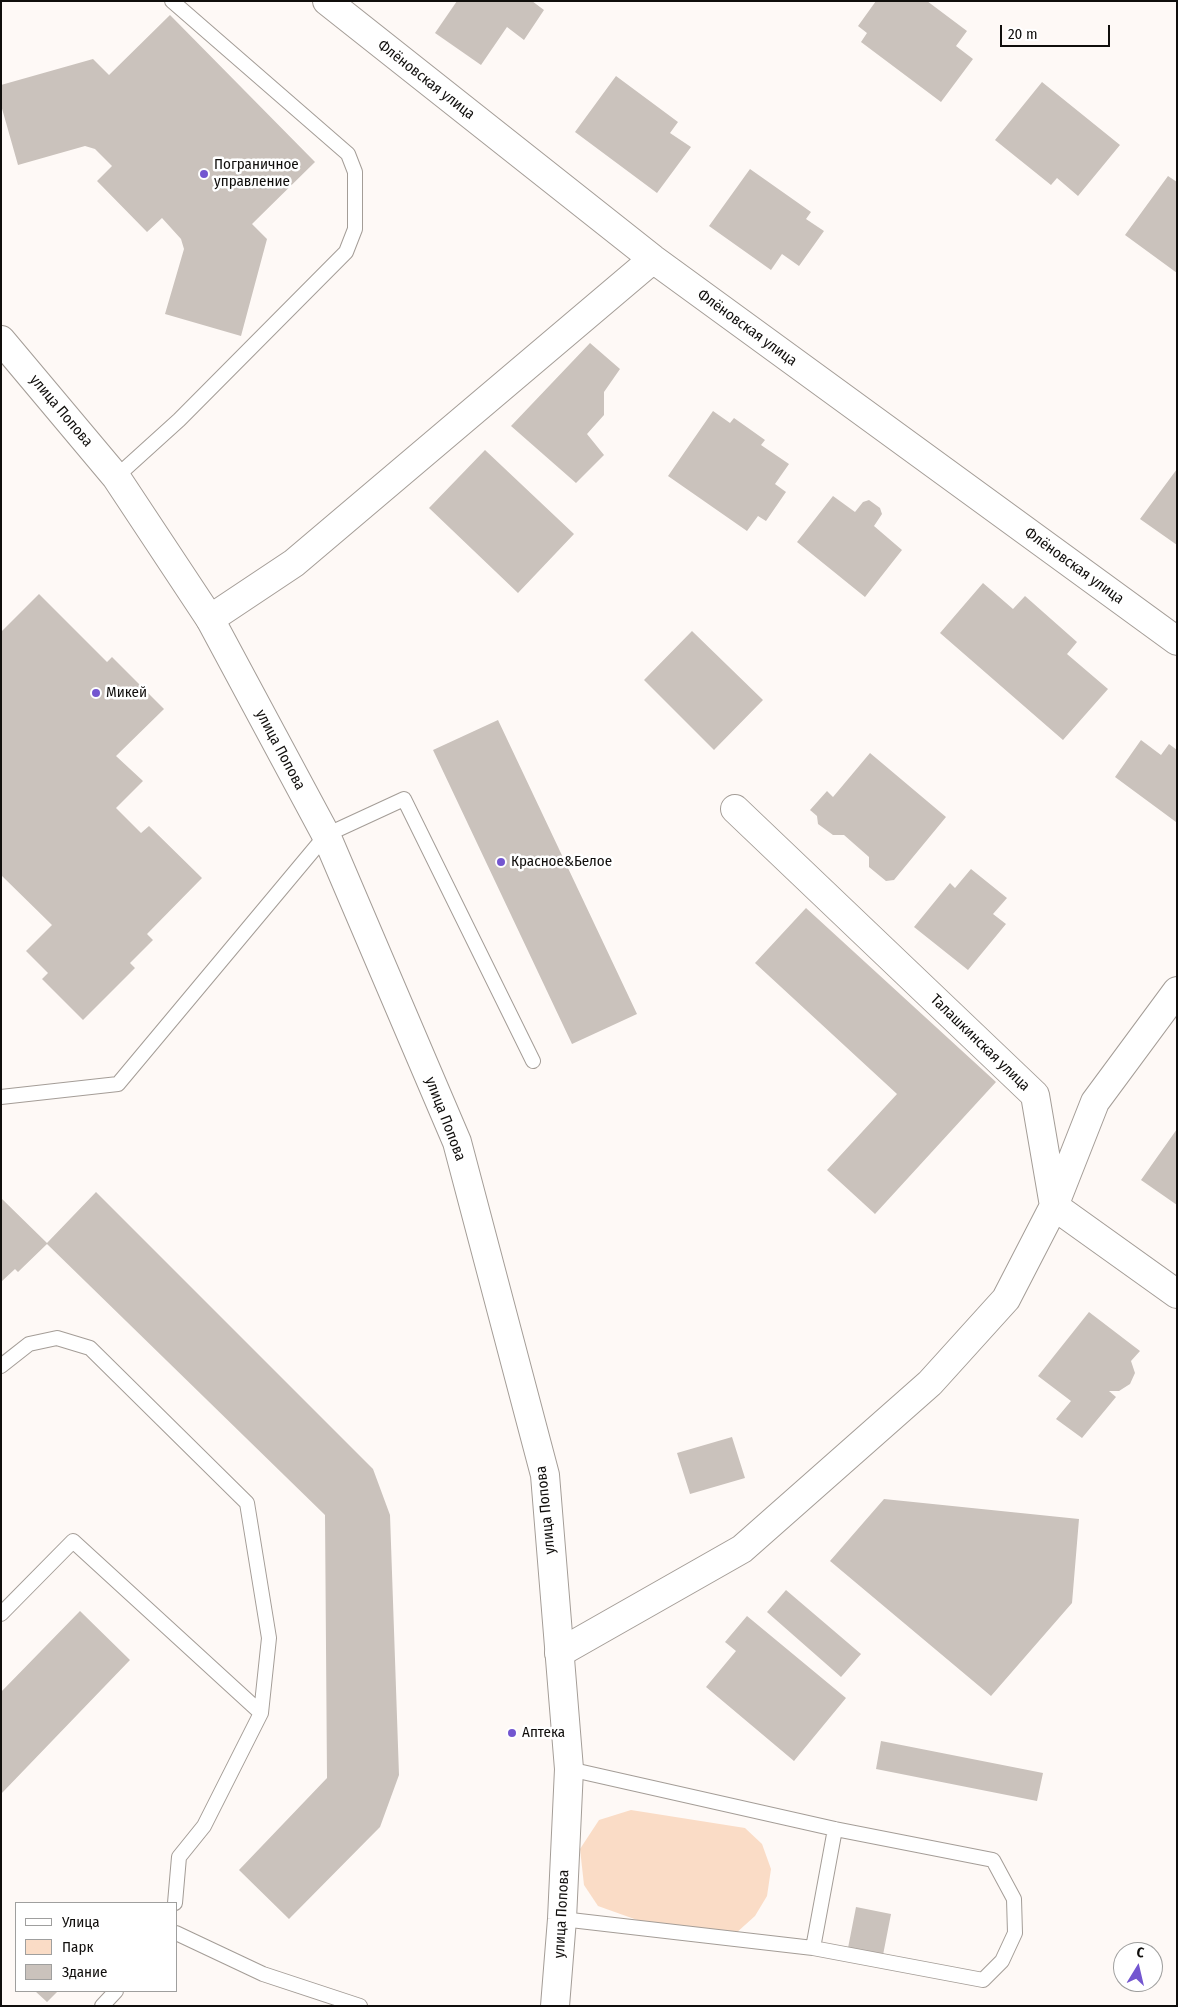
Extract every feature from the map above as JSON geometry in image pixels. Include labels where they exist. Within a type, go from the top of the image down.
[{"type":"street","name":"Флёновская улица","points":[[327,1],[652,259],[1177,641]]},
{"type":"street","points":[[210,619],[294,563],[652,259]]},
{"type":"street","name":"улица Попова","points":[[1,340],[116,477],[210,619],[326,835],[457,1142],[545,1475],[569,1770],[562,1919],[555,2006]]},
{"type":"street","name":"Талашкинская улица","points":[[735,809],[1035,1095],[1054,1206]]},
{"type":"street","points":[[559,1652],[742,1549],[930,1384],[1006,1299],[1054,1206],[1095,1102],[1177,991]]},
{"type":"street","points":[[1054,1206],[1177,1294]]},
{"type":"lane","points":[[116,477],[179,420],[346,252],[355,229],[356,172],[348,154],[172,1]]},
{"type":"lane","points":[[1,1097],[118,1084],[326,835],[404,799],[533,1061]]},
{"type":"lane","points":[[1,1366],[29,1344],[57,1338],[90,1348],[247,1502],[269,1638],[261,1713],[204,1826],[179,1857],[175,1902]]},
{"type":"lane","points":[[1,1614],[73,1541],[261,1713]]},
{"type":"lane","points":[[562,1919],[813,1948],[983,1980],[1002,1961],[1015,1933],[1014,1899],[993,1860],[835,1829],[569,1770]]},
{"type":"lane","points":[[813,1948],[835,1829]]},
{"type":"lane","points":[[178,1934],[263,1974],[360,2006]]},
{"type":"lane","points":[[102,2006],[115,1992]]},
{"type":"green space","points":[[631,1810],[745,1828],[762,1844],[771,1869],[767,1896],[755,1916],[735,1934],[640,1921],[598,1906],[584,1885],[580,1849],[599,1820]]},
{"type":"building","points":[[457,1],[532,1],[544,10],[524,40],[507,27],[481,65],[435,33]]},
{"type":"building","points":[[876,1],[927,1],[967,31],[956,46],[973,59],[941,102],[861,42],[867,33],[858,26]]},
{"type":"building","name":"Пограничное управление","points":[[170,15],[315,162],[252,224],[267,239],[241,336],[165,314],[184,249],[181,239],[162,218],[147,232],[97,181],[112,166],[95,149],[85,146],[18,165],[1,105],[1,85],[93,59],[109,75]]},
{"type":"building","points":[[616,76],[678,122],[670,133],[691,147],[657,193],[575,132]]},
{"type":"building","points":[[1042,82],[1120,145],[1078,196],[1057,178],[1051,185],[995,140]]},
{"type":"building","points":[[750,169],[811,212],[806,219],[824,231],[799,266],[782,254],[771,270],[709,226]]},
{"type":"building","points":[[1168,176],[1177,182],[1177,273],[1125,235]]},
{"type":"building","points":[[590,343],[620,369],[604,392],[604,415],[587,434],[604,455],[576,483],[511,426]]},
{"type":"building","points":[[713,411],[730,423],[734,418],[765,440],[761,445],[789,464],[775,484],[786,492],[766,521],[758,516],[747,531],[668,476]]},
{"type":"building","points":[[485,450],[574,534],[518,593],[429,508]]},
{"type":"building","points":[[1177,469],[1177,545],[1140,519]]},
{"type":"building","points":[[833,496],[855,512],[863,502],[869,500],[880,508],[882,514],[874,526],[902,550],[865,597],[797,542]]},
{"type":"building","points":[[983,583],[1013,609],[1025,596],[1077,642],[1067,654],[1108,689],[1063,740],[940,633]]},
{"type":"building","points":[[39,594],[107,662],[112,657],[164,709],[116,756],[143,781],[116,808],[141,833],[149,826],[202,878],[147,934],[153,940],[130,963],[135,968],[83,1020],[42,979],[48,973],[26,951],[52,925],[1,875],[1,632]]},
{"type":"building","points":[[692,631],[763,700],[714,750],[644,680]]},
{"type":"building","points":[[498,720],[637,1014],[572,1044],[433,750]]},
{"type":"building","points":[[1141,740],[1161,755],[1169,744],[1177,750],[1176,822],[1115,777]]},
{"type":"building","points":[[870,753],[946,817],[894,880],[886,881],[869,867],[869,857],[844,835],[833,835],[818,824],[817,816],[810,810],[827,791],[833,797]]},
{"type":"building","points":[[971,869],[1007,898],[993,914],[1006,924],[968,970],[914,927],[950,883],[955,888]]},
{"type":"building","points":[[806,908],[996,1082],[875,1214],[827,1170],[897,1094],[755,963]]},
{"type":"building","points":[[1177,1129],[1177,1205],[1141,1180]]},
{"type":"building","points":[[96,1192],[373,1469],[390,1515],[399,1775],[380,1827],[289,1919],[239,1870],[327,1778],[325,1515],[47,1244],[18,1272],[15,1269],[1,1282],[1,1198],[47,1243]]},
{"type":"building","points":[[1089,1312],[1140,1351],[1131,1361],[1135,1373],[1130,1384],[1119,1391],[1109,1391],[1116,1397],[1082,1438],[1056,1419],[1071,1401],[1038,1376]]},
{"type":"building","points":[[732,1437],[745,1478],[690,1494],[677,1453]]},
{"type":"building","points":[[884,1499],[1079,1519],[1072,1603],[991,1696],[830,1561]]},
{"type":"building","points":[[786,1590],[861,1654],[841,1677],[767,1612]]},
{"type":"building","points":[[80,1611],[130,1660],[1,1794],[1,1692]]},
{"type":"building","points":[[747,1616],[846,1698],[794,1761],[706,1687],[736,1651],[725,1642]]},
{"type":"building","points":[[881,1741],[1043,1773],[1037,1801],[876,1769]]},
{"type":"building","points":[[856,1907],[891,1914],[883,1955],[848,1948]]},
{"type":"building","points":[[36,1992],[57,1992],[47,2002]]},
{"type":"place","name":"Пограничное управление","points":[[204,174]]},
{"type":"place","name":"Микей","points":[[96,693]]},
{"type":"place","name":"Красное&Белое","points":[[501,862]]},
{"type":"place","name":"Аптека","points":[[512,1733]]}]
